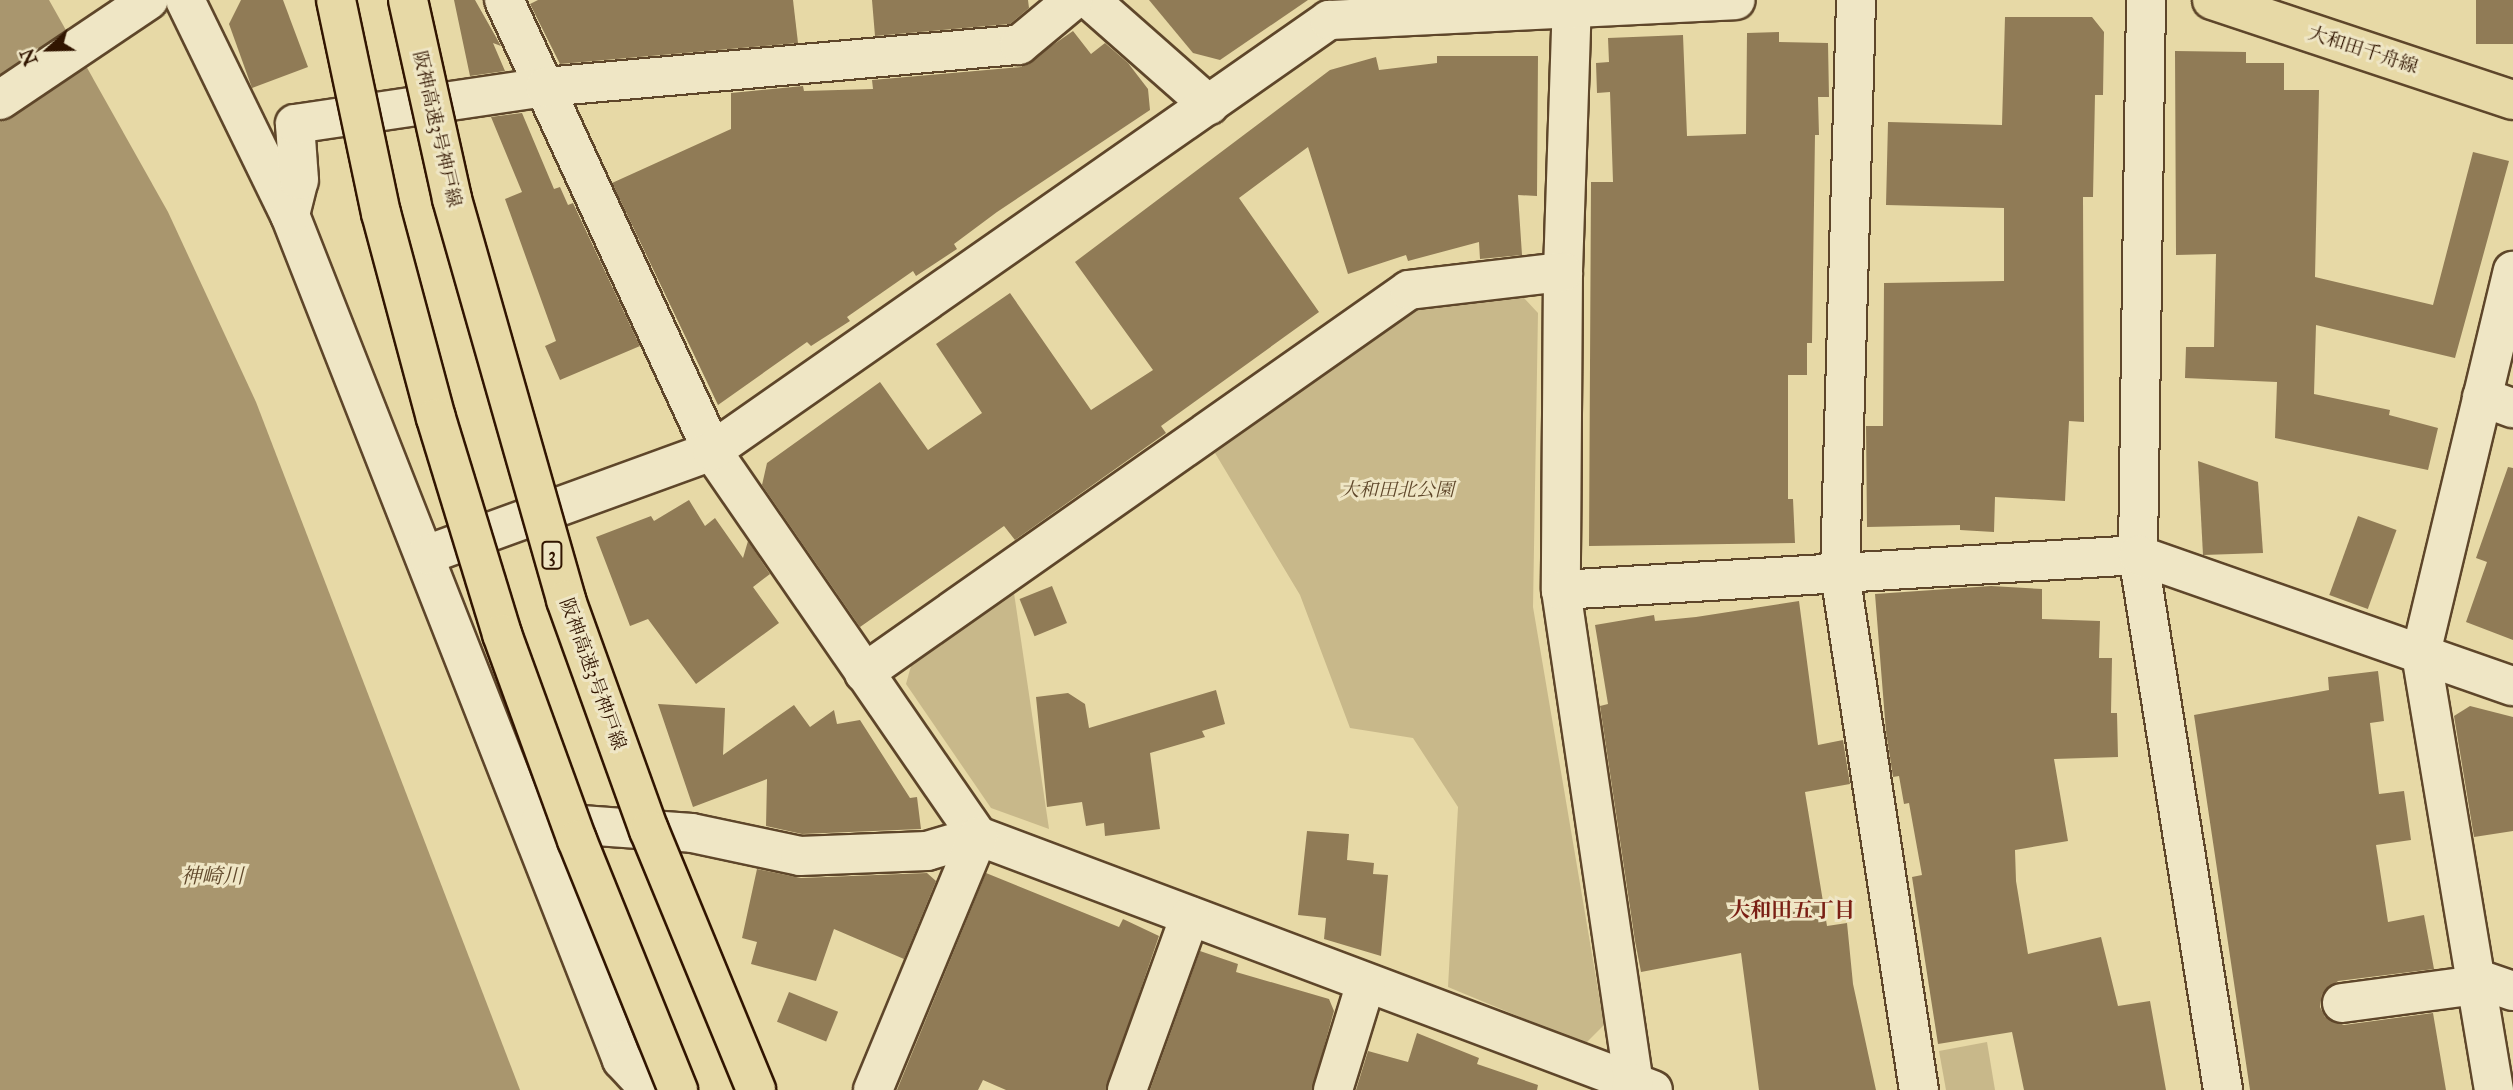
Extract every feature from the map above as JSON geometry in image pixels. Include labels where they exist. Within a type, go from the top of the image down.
[{"type":"main road","points":[[336,0],[381,214],[436,418],[502,634],[577,840],[678,1090]]},
{"type":"main road","name":"阪神高速3号神戸線","points":[[408,0],[459,225],[566,600],[649,830],[756,1090]]},
{"type":"main road","name":"大和田千舟線","points":[[2212,0],[2513,100]]},
{"type":"street","points":[[185,0],[290,215],[426,555],[622,1060],[650,1090]]},
{"type":"street","points":[[504,0],[712,451],[978,836],[1639,1088]]},
{"type":"street","points":[[290,215],[299,180],[295,124],[545,87],[1020,45],[1073,0]]},
{"type":"street","points":[[1090,0],[1209,105]]},
{"type":"street","points":[[426,555],[712,451],[1209,105],[1328,10],[1736,0]]},
{"type":"street","points":[[1856,0],[1840,575],[1919,1090]]},
{"type":"street","points":[[2146,0],[2138,555],[2223,1090]]},
{"type":"street","points":[[1572,5],[1563,272],[1561,590],[1639,1088]]},
{"type":"street","points":[[0,100],[137,9]]},
{"type":"street","points":[[864,673],[1409,289],[1563,272]]},
{"type":"street","points":[[2494,1090],[2488,985],[2421,653],[2498,403],[2513,273]]},
{"type":"street","points":[[1561,590],[2138,555],[2513,686]]},
{"type":"street","points":[[529,821],[692,833],[800,856],[927,851],[978,836]]},
{"type":"street","points":[[873,1090],[978,836]]},
{"type":"street","points":[[1127,1090],[1190,916]]},
{"type":"street","points":[[1334,1090],[1366,982]]},
{"type":"street","points":[[2342,1003],[2488,985]]},
{"type":"green space","name":"大和田北公園","points":[[1523,297],[1538,313],[1533,607],[1604,1025],[1585,1044],[1448,987],[1458,807],[1413,738],[1350,728],[1300,595],[1215,453],[1423,304]]},
{"type":"green space","points":[[1014,593],[1049,829],[991,808],[906,684],[911,666]]},
{"type":"green space","points":[[1987,1042],[1995,1090],[1946,1090],[1939,1051]]},
{"type":"water","name":"神崎川","points":[[0,0],[49,0],[168,212],[256,402],[520,1090],[0,1090]]},
{"type":"building","points":[[241,0],[283,0],[308,67],[252,88],[229,24]]},
{"type":"building","points":[[454,0],[475,0],[501,46],[493,43],[505,71],[470,76]]},
{"type":"building","points":[[538,0],[793,0],[798,43],[560,64],[530,4]]},
{"type":"building","points":[[872,0],[1028,0],[1029,8],[1010,24],[875,36]]},
{"type":"building","points":[[1149,0],[1308,0],[1220,60],[1193,53]]},
{"type":"building","points":[[2476,0],[2513,0],[2513,44],[2476,44]]},
{"type":"building","points":[[2005,17],[2092,17],[2104,32],[2103,95],[2095,95],[2093,197],[2083,197],[2084,422],[2069,421],[2065,501],[1995,497],[1994,532],[1960,530],[1960,525],[1867,527],[1866,426],[1883,426],[1884,283],[2004,281],[2004,208],[1886,205],[1888,122],[2002,125]]},
{"type":"building","points":[[1073,31],[1091,54],[1105,43],[1128,63],[1148,89],[1150,110],[997,212],[954,244],[957,249],[916,276],[913,271],[847,317],[850,321],[811,346],[807,342],[718,405],[612,183],[731,129],[731,93],[803,86],[804,91],[873,89],[872,80],[1021,67]]},
{"type":"building","points":[[1779,32],[1779,42],[1828,43],[1829,97],[1818,97],[1819,135],[1815,135],[1812,343],[1807,343],[1807,375],[1788,375],[1788,499],[1793,499],[1795,543],[1589,546],[1591,182],[1613,182],[1610,92],[1597,93],[1596,63],[1609,62],[1608,38],[1683,35],[1687,136],[1746,134],[1747,33]]},
{"type":"building","points":[[2175,51],[2246,52],[2246,63],[2284,63],[2284,90],[2319,90],[2315,277],[2433,305],[2473,152],[2509,161],[2455,358],[2316,325],[2314,394],[2390,410],[2389,415],[2438,428],[2428,470],[2275,438],[2277,382],[2185,378],[2186,347],[2214,347],[2216,254],[2176,255]]},
{"type":"building","points":[[1437,56],[1538,56],[1537,196],[1518,195],[1522,255],[1480,259],[1479,242],[1408,261],[1406,255],[1348,274],[1308,147],[1239,198],[1319,312],[1161,426],[1166,433],[1015,540],[1004,526],[860,627],[762,485],[767,463],[880,382],[928,450],[982,413],[936,344],[1010,293],[1091,410],[1153,370],[1075,262],[1330,70],[1376,57],[1379,70],[1437,63]]},
{"type":"building","points":[[522,113],[554,189],[560,187],[568,205],[573,203],[640,346],[560,380],[545,346],[556,341],[505,199],[522,192],[491,117]]},
{"type":"building","points":[[2198,461],[2258,482],[2263,553],[2203,555]]},
{"type":"building","points":[[2508,467],[2513,468],[2513,640],[2466,622],[2487,562],[2476,558]]},
{"type":"building","points":[[689,500],[705,526],[715,518],[743,558],[748,541],[770,574],[753,587],[779,623],[696,684],[648,619],[630,626],[596,537],[651,516],[654,521]]},
{"type":"building","points":[[2358,516],[2397,530],[2368,609],[2329,595]]},
{"type":"building","points":[[1052,586],[1067,623],[1035,636],[1020,599]]},
{"type":"building","points":[[1991,586],[2042,589],[2042,619],[2100,621],[2099,658],[2112,658],[2111,713],[2117,713],[2118,757],[2054,759],[2068,841],[2015,850],[2016,881],[2028,954],[2101,937],[2118,1006],[2150,1001],[2166,1090],[2024,1090],[2012,1032],[1938,1044],[1912,877],[1922,875],[1909,803],[1904,804],[1899,776],[1893,777],[1886,732],[1875,594]]},
{"type":"building","points":[[1799,601],[1818,745],[1843,740],[1850,784],[1805,792],[1827,926],[1847,923],[1853,984],[1876,1090],[1759,1090],[1741,953],[1641,972],[1635,941],[1600,706],[1608,704],[1595,625],[1654,615],[1655,621],[1696,617]]},
{"type":"building","points":[[2378,671],[2384,721],[2370,723],[2379,794],[2404,791],[2411,840],[2376,845],[2388,922],[2424,915],[2434,969],[2338,981],[2322,994],[2320,1007],[2325,1017],[2344,1025],[2433,1013],[2446,1090],[2250,1090],[2194,715],[2329,690],[2328,677]]},
{"type":"building","points":[[1216,690],[1225,724],[1202,731],[1205,737],[1150,753],[1160,829],[1105,836],[1104,823],[1086,826],[1082,802],[1047,807],[1036,697],[1068,693],[1085,704],[1089,728]]},
{"type":"building","points":[[658,704],[725,708],[723,755],[794,705],[810,727],[834,710],[837,724],[860,720],[910,798],[917,797],[921,829],[802,834],[766,826],[767,779],[693,807]]},
{"type":"building","points":[[2470,706],[2513,717],[2513,831],[2474,837],[2454,716]]},
{"type":"building","points":[[1307,831],[1349,834],[1347,860],[1374,863],[1373,874],[1388,875],[1381,956],[1324,939],[1326,918],[1298,915]]},
{"type":"building","points":[[757,869],[801,878],[927,873],[936,881],[904,959],[834,929],[816,981],[751,964],[757,942],[742,938]]},
{"type":"building","points":[[986,873],[1119,927],[1123,919],[1159,936],[1106,1090],[1006,1090],[983,1080],[978,1090],[897,1090]]},
{"type":"building","points":[[1200,951],[1238,964],[1236,972],[1329,999],[1334,1011],[1312,1090],[1150,1090]]},
{"type":"building","points":[[789,992],[838,1012],[826,1042],[777,1022]]},
{"type":"building","points":[[1417,1033],[1479,1058],[1477,1064],[1538,1085],[1537,1090],[1356,1090],[1368,1051],[1408,1062]]},
{"type":"district","name":"大和田五丁目","points":[[1792,910]]}]
